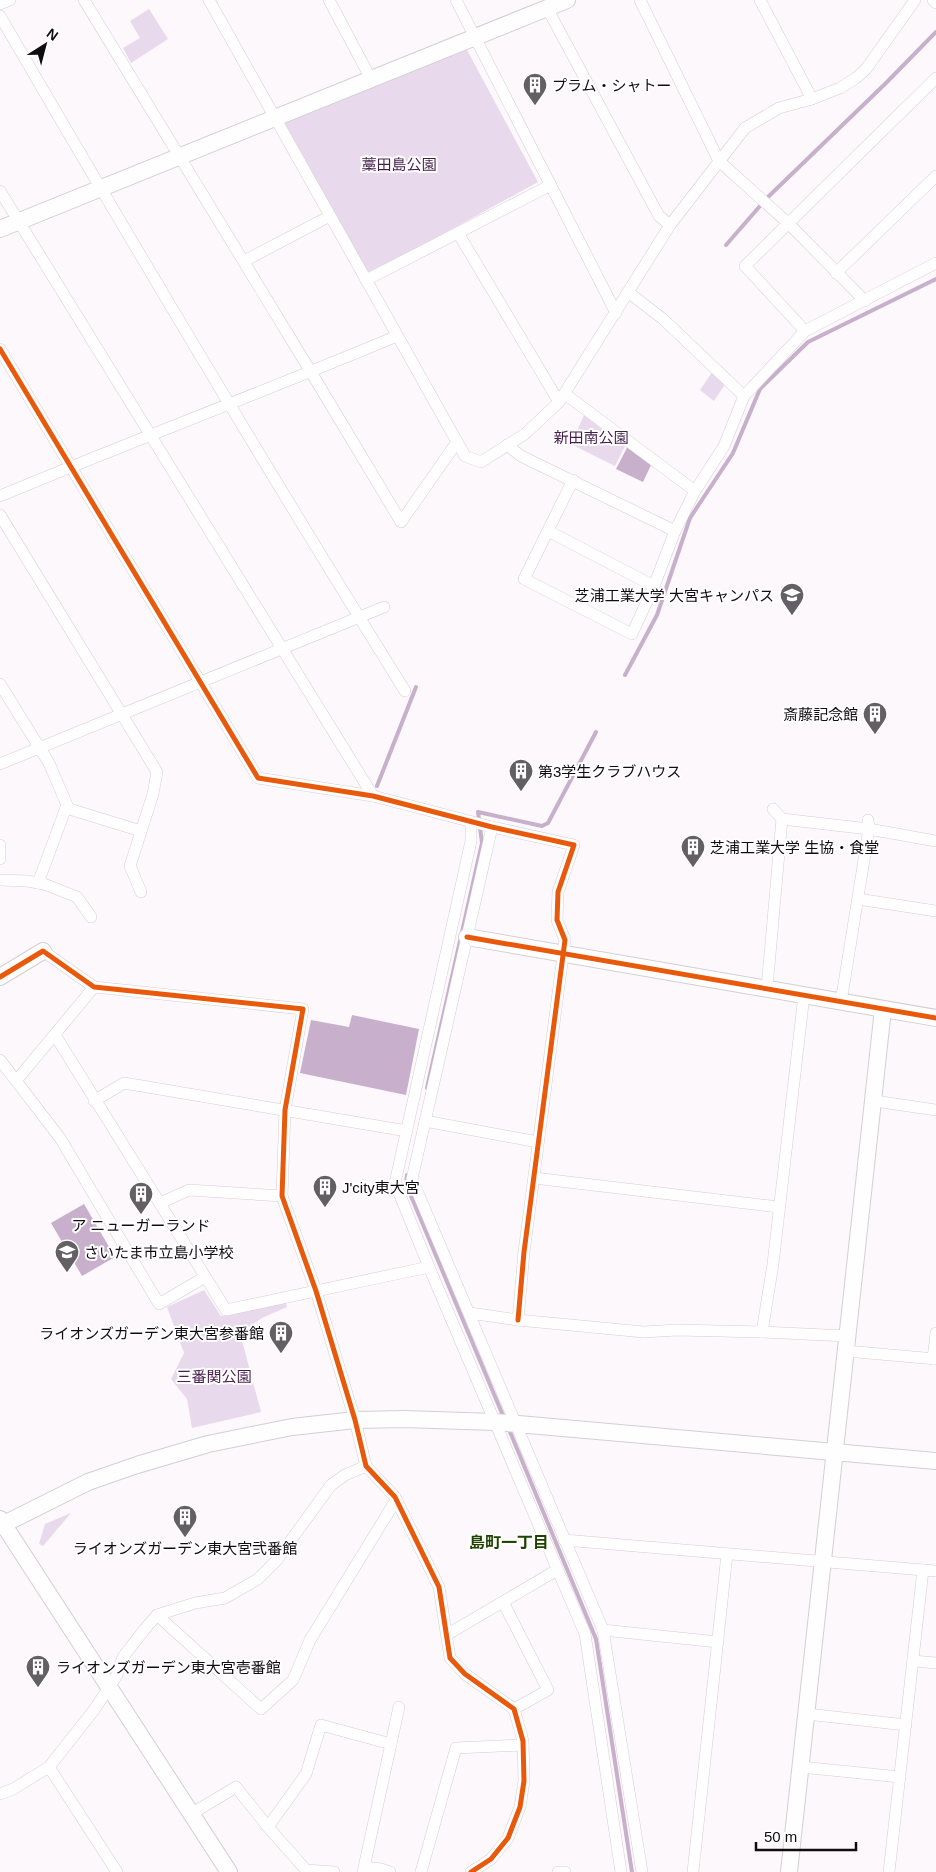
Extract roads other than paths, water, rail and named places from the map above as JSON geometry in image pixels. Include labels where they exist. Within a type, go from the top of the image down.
[{"type":"street","points":[[0,4],[10,0]]},
{"type":"street","points":[[84,0],[401,522],[457,442]]},
{"type":"street","points":[[209,0],[465,456],[482,462],[525,434],[562,398],[670,225],[745,128],[779,108],[812,99],[840,88],[856,78],[866,69],[915,0]]},
{"type":"street","points":[[329,0],[371,79]]},
{"type":"street","points":[[456,0],[616,313]]},
{"type":"street","points":[[640,0],[719,161],[788,224],[864,301]]},
{"type":"street","points":[[760,0],[812,99]]},
{"type":"street","points":[[933,0],[936,3]]},
{"type":"street","points":[[0,229],[554,4],[659,216],[670,225]]},
{"type":"street","points":[[0,16],[228,404],[405,692]]},
{"type":"street","points":[[805,331],[745,266],[936,78]]},
{"type":"street","points":[[836,273],[936,176]]},
{"type":"street","points":[[366,280],[550,185]]},
{"type":"street","points":[[0,191],[373,796]]},
{"type":"street","points":[[244,261],[330,216]]},
{"type":"street","points":[[458,233],[562,398],[695,491]]},
{"type":"street","points":[[573,480],[524,579],[632,634],[654,586],[675,531],[695,491],[724,446],[744,396],[805,331],[936,263]]},
{"type":"street","points":[[628,292],[663,319],[744,396]]},
{"type":"street","points":[[0,496],[398,336]]},
{"type":"street","points":[[0,349],[258,778],[373,796],[471,822],[574,845],[558,892],[557,920],[565,940],[538,1142],[518,1320]]},
{"type":"street","points":[[507,445],[520,456],[675,531]]},
{"type":"street","points":[[0,515],[157,772],[153,794],[130,866],[141,892]]},
{"type":"street","points":[[548,531],[654,586]]},
{"type":"street","points":[[0,764],[384,607]]},
{"type":"street","points":[[0,684],[39,748],[50,762],[67,805],[38,883]]},
{"type":"street","points":[[66,808],[141,831]]},
{"type":"street","points":[[773,809],[782,819],[868,825],[936,841]]},
{"type":"street","points":[[766,988],[782,819]]},
{"type":"street","points":[[471,822],[471,841],[395,1183],[585,1634],[621,1872]]},
{"type":"street","points":[[841,1002],[868,825]]},
{"type":"street","points":[[492,827],[412,1179],[603,1630],[642,1872]]},
{"type":"street","points":[[0,845],[0,859]]},
{"type":"street","points":[[0,880],[44,884],[77,897],[90,917]]},
{"type":"street","points":[[858,899],[936,911]]},
{"type":"street","points":[[467,936],[936,1018]]},
{"type":"street","points":[[0,977],[43,951],[94,987],[303,1009],[285,1110],[282,1196],[316,1292],[355,1420],[366,1466],[396,1500],[439,1587],[448,1634],[450,1658],[465,1674],[514,1709],[523,1745],[524,1781],[520,1807],[508,1838],[491,1859],[471,1872]]},
{"type":"street","points":[[16,1080],[94,987]]},
{"type":"street","points":[[762,1332],[804,995]]},
{"type":"street","points":[[789,1872],[883,1009]]},
{"type":"street","points":[[55,1035],[94,1101],[226,1310],[429,1267]]},
{"type":"street","points":[[0,1060],[60,1138],[159,1304],[205,1277]]},
{"type":"street","points":[[94,1101],[124,1083],[407,1131]]},
{"type":"street","points":[[874,1101],[936,1110]]},
{"type":"street","points":[[425,1121],[538,1142]]},
{"type":"street","points":[[534,1178],[779,1207]]},
{"type":"street","points":[[160,1203],[189,1190],[282,1196]]},
{"type":"street","points":[[470,1313],[518,1320],[644,1332],[677,1330],[762,1332],[934,1359],[936,1333]]},
{"type":"street","points":[[230,1872],[190,1814],[1,1523],[88,1482],[208,1444],[292,1427],[355,1420],[496,1422],[517,1426],[936,1461]]},
{"type":"street","points":[[0,1794],[13,1789],[49,1767],[94,1710],[117,1675],[123,1657],[157,1615],[195,1603],[225,1598],[258,1580],[276,1561],[331,1485],[345,1475],[366,1466]]},
{"type":"street","points":[[157,1615],[261,1709],[293,1680],[310,1640],[396,1500]]},
{"type":"street","points":[[564,1540],[936,1571]]},
{"type":"street","points":[[693,1872],[727,1554]]},
{"type":"street","points":[[448,1634],[557,1570]]},
{"type":"street","points":[[889,1872],[923,1570]]},
{"type":"street","points":[[503,1602],[548,1690],[514,1709]]},
{"type":"street","points":[[603,1630],[718,1642]]},
{"type":"street","points":[[913,1661],[936,1663]]},
{"type":"street","points":[[390,1872],[382,1869],[364,1870],[399,1707]]},
{"type":"street","points":[[807,1714],[906,1724]]},
{"type":"street","points":[[268,1827],[306,1774],[321,1725],[391,1744]]},
{"type":"street","points":[[421,1872],[456,1748],[523,1745]]},
{"type":"street","points":[[49,1767],[117,1872]]},
{"type":"street","points":[[801,1767],[900,1777]]},
{"type":"street","points":[[190,1814],[236,1787],[306,1870],[334,1872]]},
{"type":"street","points":[[558,1872],[565,1872]]},
{"type":"waterway","points":[[768,197],[936,32]]},
{"type":"waterway","points":[[726,245],[760,206]]},
{"type":"waterway","points":[[625,675],[657,615],[690,518],[733,453],[760,389],[808,342],[936,279]]},
{"type":"waterway","points":[[377,786],[416,687]]},
{"type":"waterway","points":[[427,1088],[482,843],[478,812],[542,826],[548,823],[596,732]]},
{"type":"waterway","points":[[407,1175],[406,1184],[504,1418]]},
{"type":"waterway","points":[[508,1427],[596,1639],[632,1872]]},
{"type":"place","name":"プラム・シャトー","points":[[535,106]]},
{"type":"place","name":"芝浦工業大学 大宮キャンパス","points":[[792,616]]},
{"type":"place","name":"斎藤記念館","points":[[875,735]]},
{"type":"place","name":"第3学生クラブハウス","points":[[521,792]]},
{"type":"place","name":"芝浦工業大学 生協・食堂","points":[[693,868]]},
{"type":"place","name":"J'city東大宮","points":[[325,1208]]},
{"type":"place","name":"ア ニューガーランド","points":[[141,1215]]},
{"type":"place","name":"さいたま市立島小学校","points":[[67,1273]]},
{"type":"place","name":"ライオンズガーデン東大宮参番館","points":[[281,1354]]},
{"type":"place","name":"ライオンズガーデン東大宮弐番館","points":[[185,1538]]},
{"type":"place","name":"ライオンズガーデン東大宮壱番館","points":[[38,1688]]},
{"type":"district","name":"島町一丁目","points":[[509,1542]]},
{"type":"park label","name":"藁田島公園","points":[[399,164]]},
{"type":"park label","name":"新田南公園","points":[[591,437]]},
{"type":"park label","name":"三番関公園","points":[[214,1376]]}]
